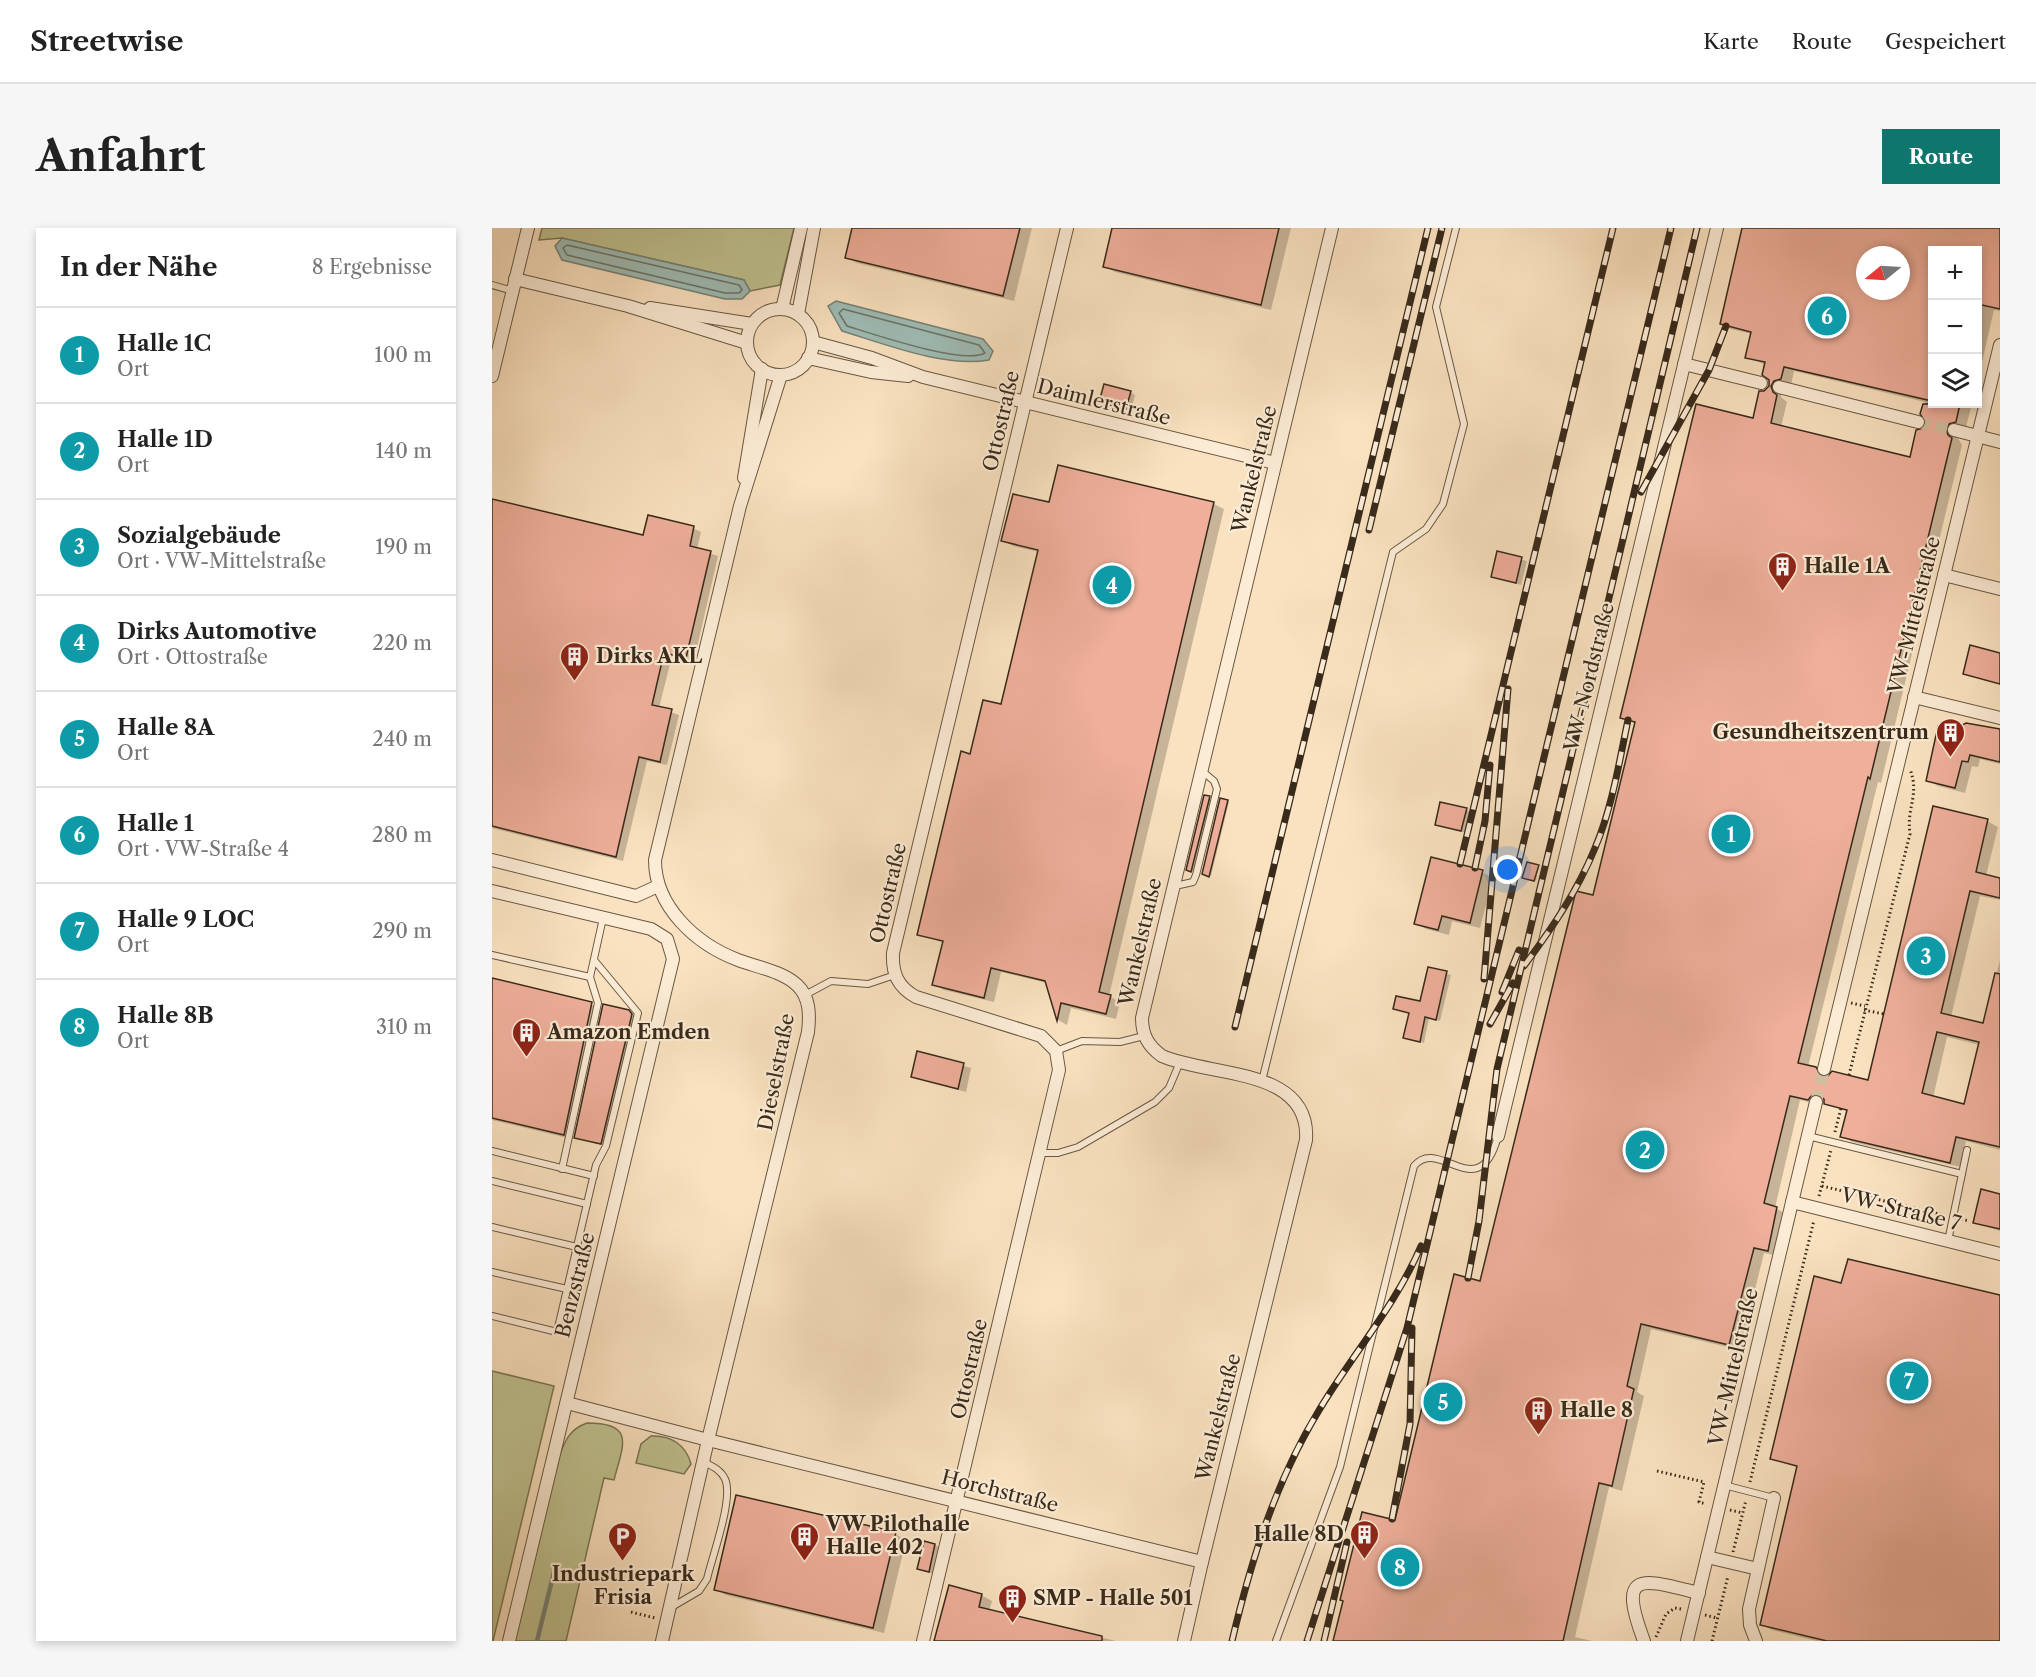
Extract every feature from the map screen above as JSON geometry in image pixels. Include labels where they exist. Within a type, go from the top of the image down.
[{"type":"street","points":[[492,376],[528,228]]},
{"type":"street","points":[[782,309],[801,228]]},
{"type":"street","points":[[798,314],[814,228]]},
{"type":"street","name":"Ottostraße","points":[[895,975],[893,953],[1067,228]]},
{"type":"street","name":"Wankelstraße","points":[[1202,1562],[1306,1140],[1307,1126],[1299,1104],[1281,1089],[1262,1082],[1180,1062],[1155,1051],[1144,1036],[1143,1009],[1332,228]]},
{"type":"street","name":"VW-Nordstraße","points":[[1498,1136],[1717,228]]},
{"type":"street","points":[[514,285],[628,306],[675,311],[752,324]]},
{"type":"street","points":[[628,306],[747,344]]},
{"type":"street","points":[[782,309],[798,314],[809,327],[813,342],[808,358],[797,370],[781,375],[762,369],[752,358],[747,344],[752,324],[762,314],[782,309]]},
{"type":"street","name":"Daimlerstraße","points":[[813,342],[872,358],[923,377],[1275,464]]},
{"type":"street","name":"VW-Mittelstraße","points":[[1824,1069],[2000,345]]},
{"type":"street","name":"Daimlerstraße","points":[[808,358],[871,372],[923,377]]},
{"type":"street","points":[[1684,364],[1761,383]]},
{"type":"street","name":"Dieselstraße","points":[[740,506],[762,369]]},
{"type":"street","name":"Dieselstraße","points":[[708,1440],[810,1017],[805,995],[797,985],[786,978],[736,959],[701,939],[682,923],[665,901],[658,886],[655,860],[740,506],[781,375]]},
{"type":"street","points":[[1779,387],[1918,422]]},
{"type":"street","points":[[1954,430],[2000,442]]},
{"type":"street","points":[[1944,575],[2000,589]]},
{"type":"street","points":[[1914,697],[2000,718]]},
{"type":"street","points":[[492,860],[636,896],[658,886]]},
{"type":"street","points":[[492,891],[603,918]]},
{"type":"street","name":"Benzstraße","points":[[509,1641],[672,965],[672,952],[667,939],[651,929],[603,918]]},
{"type":"street","points":[[895,975],[899,984],[916,997],[1041,1036],[1056,1051]]},
{"type":"street","name":"Ottostraße","points":[[923,1641],[1057,1086],[1059,1070],[1056,1051]]},
{"type":"street","name":"VW-Mittelstraße","points":[[1687,1641],[1816,1102]]},
{"type":"street","name":"VW-Straße 7","points":[[1792,1202],[2000,1254]]},
{"type":"street","name":"Horchstraße","points":[[567,1403],[1202,1562]]},
{"type":"street","points":[[662,1641],[708,1440]]},
{"type":"street","points":[[1756,1641],[1749,1617],[1774,1498]]},
{"type":"street","points":[[1707,1557],[1758,1569]]},
{"type":"street","points":[[1184,1641],[1202,1562]]},
{"type":"street","points":[[1644,1641],[1632,1603],[1635,1589],[1640,1584],[1652,1581],[1699,1593]]},
{"type":"lane","points":[[1262,1082],[1393,552],[1426,529],[1443,504],[1464,424],[1436,307],[1456,228]]},
{"type":"lane","points":[[492,285],[514,285]]},
{"type":"lane","points":[[1173,887],[1193,882],[1199,865],[1217,789],[1214,781],[1201,770]]},
{"type":"lane","points":[[562,1168],[598,1003],[590,977],[603,918]]},
{"type":"lane","points":[[492,955],[590,977]]},
{"type":"lane","points":[[492,1316],[557,1332],[594,1176],[606,1146],[638,1013],[594,960]]},
{"type":"lane","points":[[805,995],[831,981],[868,984],[895,975]]},
{"type":"lane","points":[[1056,1051],[1082,1041],[1120,1042],[1144,1036]]},
{"type":"lane","points":[[1041,1153],[1058,1153],[1078,1147],[1155,1101],[1169,1088],[1180,1062]]},
{"type":"lane","points":[[1276,1641],[1340,1467],[1414,1166],[1421,1160],[1429,1158],[1469,1168],[1479,1168],[1489,1161],[1498,1136]]},
{"type":"lane","points":[[1808,1136],[1962,1174]]},
{"type":"lane","points":[[1948,1241],[1967,1150]]},
{"type":"lane","points":[[492,1151],[594,1176]]},
{"type":"lane","points":[[492,1181],[587,1204]]},
{"type":"lane","points":[[492,1227],[577,1247]]},
{"type":"lane","points":[[492,1272],[567,1289]]},
{"type":"lane","points":[[670,1608],[699,1591],[707,1580],[728,1494],[725,1479],[717,1468],[703,1461]]},
{"type":"lane","points":[[1724,1485],[1774,1498]]},
{"type":"path","points":[[1849,1075],[1910,834],[1908,820],[1916,785],[1909,766]]},
{"type":"path","points":[[1864,1010],[1884,1014]]},
{"type":"path","points":[[1712,1641],[1840,1108]]},
{"type":"path","points":[[1822,1186],[1969,1221]]},
{"type":"path","points":[[1657,1471],[1704,1482],[1699,1502],[1743,1513]]},
{"type":"path","points":[[631,1612],[650,1617]]},
{"type":"green space","points":[[542,228],[794,228],[780,285],[750,291],[744,280],[562,238],[539,240]]},
{"type":"green space","points":[[492,1371],[554,1386],[493,1641],[492,1641]]},
{"type":"green space","points":[[587,1423],[613,1427],[622,1438],[622,1447],[614,1480],[604,1478],[566,1641],[515,1641],[559,1457],[569,1436],[576,1428]]},
{"type":"green space","points":[[651,1436],[671,1439],[685,1451],[691,1464],[684,1474],[636,1463],[641,1444]]},
{"type":"water","points":[[562,238],[744,280],[750,291],[742,299],[725,299],[562,260],[555,246]]},
{"type":"water","points":[[836,301],[983,339],[993,351],[989,360],[954,361],[915,353],[842,331],[828,306]]},
{"type":"building","points":[[852,228],[1020,228],[1003,296],[845,258]]},
{"type":"building","points":[[1112,228],[1279,228],[1261,305],[1103,267]]},
{"type":"building","points":[[1742,228],[2000,228],[2000,309],[1982,305],[1982,246],[1928,246],[1928,400],[1784,367],[1781,379],[1774,381],[1771,386],[1777,395],[1771,423],[1910,457],[1916,430],[1923,428],[1926,423],[1920,414],[1923,404],[1928,404],[1928,408],[1959,408],[1956,422],[1949,424],[1946,429],[1952,438],[1870,779],[1868,777],[1798,1063],[1816,1067],[1822,1077],[1827,1077],[1832,1071],[1868,1080],[1933,806],[1988,819],[1976,872],[2000,878],[2000,898],[1970,891],[1941,1013],[1983,1023],[1995,973],[2000,974],[2000,1147],[1956,1137],[1950,1163],[1840,1137],[1847,1110],[1824,1104],[1824,1099],[1818,1094],[1813,1094],[1808,1100],[1790,1096],[1764,1203],[1777,1207],[1768,1251],[1754,1248],[1729,1345],[1641,1324],[1627,1386],[1634,1389],[1612,1486],[1599,1483],[1563,1641],[1333,1641],[1343,1601],[1340,1600],[1362,1512],[1395,1520],[1454,1274],[1480,1281],[1576,891],[1593,895],[1635,722],[1620,718],[1696,404],[1753,418],[1759,391],[1764,391],[1769,386],[1769,380],[1762,375],[1765,362],[1745,358],[1751,332],[1720,324]],"holes":[[[1937,1032],[1979,1042],[1964,1104],[1922,1093]]]},
{"type":"building","points":[[1104,384],[1131,391],[1126,409],[1099,402]]},
{"type":"building","points":[[1058,465],[1214,502],[1099,992],[1111,995],[1106,1014],[1061,1003],[1057,1021],[1045,981],[991,968],[984,998],[932,985],[943,941],[917,935],[961,751],[970,754],[983,700],[1001,704],[1038,550],[1001,541],[1013,494],[1049,502]]},
{"type":"building","name":"Dirks AKL","points":[[492,499],[643,535],[648,515],[694,526],[690,546],[711,551],[686,658],[664,653],[652,705],[672,709],[660,762],[639,757],[616,857],[492,826]]},
{"type":"building","points":[[1497,551],[1522,557],[1516,583],[1491,577]]},
{"type":"building","points":[[1970,645],[2000,653],[2000,684],[1963,674]]},
{"type":"building","name":"Gesundheitszentrum","points":[[1966,723],[2000,729],[2000,762],[1970,755],[1968,762],[1962,761],[1955,788],[1926,781],[1938,726],[1953,730]]},
{"type":"building","points":[[1204,795],[1210,796],[1191,872],[1186,870]]},
{"type":"building","points":[[1220,798],[1228,800],[1209,877],[1202,874]]},
{"type":"building","points":[[1440,802],[1467,808],[1461,831],[1435,825]]},
{"type":"building","points":[[1431,857],[1483,870],[1470,923],[1442,916],[1438,930],[1414,924]]},
{"type":"building","points":[[1527,862],[1539,865],[1534,881],[1522,878]]},
{"type":"building","points":[[1428,967],[1447,971],[1436,1020],[1425,1017],[1420,1042],[1403,1038],[1409,1013],[1393,1009],[1396,996],[1420,1001]]},
{"type":"building","name":"Amazon Emden","points":[[492,978],[592,1002],[564,1135],[492,1118]]},
{"type":"building","points":[[603,1004],[629,1010],[632,1014],[601,1144],[574,1138]]},
{"type":"building","points":[[917,1051],[964,1063],[958,1089],[911,1077]]},
{"type":"building","points":[[1981,1189],[2000,1194],[2000,1229],[1973,1223]]},
{"type":"building","points":[[1848,1259],[2000,1295],[2000,1641],[1827,1641],[1760,1625],[1797,1466],[1770,1459],[1814,1276],[1841,1283]]},
{"type":"building","name":"VW Pilothalle Halle 402","points":[[736,1495],[896,1532],[873,1628],[714,1590]]},
{"type":"building","points":[[924,1541],[935,1544],[929,1572],[917,1569]]},
{"type":"building","points":[[949,1585],[982,1594],[979,1607],[1102,1636],[1102,1641],[934,1641]]},
{"type":"waterway","points":[[537,1641],[555,1568]]},
{"type":"tunnel","points":[[1918,422],[1954,430]]},
{"type":"tunnel","points":[[1816,1102],[1824,1069]]},
{"type":"railway","points":[[1235,1027],[1428,228]]},
{"type":"railway","points":[[1369,530],[1442,228]]},
{"type":"railway","points":[[1460,864],[1613,228]]},
{"type":"railway","points":[[1307,1641],[1407,1328],[1671,228]]},
{"type":"railway","points":[[1468,1278],[1479,1221],[1497,1069],[1697,228]]},
{"type":"railway","points":[[1641,492],[1709,370],[1726,326]]},
{"type":"railway","points":[[1484,979],[1508,689]]},
{"type":"railway","points":[[1524,966],[1563,909],[1595,848],[1611,801],[1628,720]]},
{"type":"railway","points":[[1475,868],[1485,821],[1490,765]]},
{"type":"railway","points":[[1502,992],[1519,950]]},
{"type":"railway","points":[[1490,1024],[1513,983]]},
{"type":"railway","points":[[1232,1641],[1256,1552],[1289,1466],[1331,1391],[1399,1290],[1421,1246]]},
{"type":"railway","points":[[1392,1519],[1410,1424],[1412,1328]]},
{"type":"railway","points":[[1324,1641],[1347,1542]]},
{"type":"place","name":"Halle 1","points":[[1827,316]]},
{"type":"place","name":"Dirks Automotive","points":[[1112,585]]},
{"type":"place","name":"Halle 1A","points":[[1783,592]]},
{"type":"place","name":"Dirks AKL","points":[[575,682]]},
{"type":"place","name":"Gesundheitszentrum","points":[[1950,758]]},
{"type":"place","name":"Halle 1C","points":[[1731,834]]},
{"type":"place","name":"Sozialgebäude","points":[[1926,956]]},
{"type":"place","name":"Amazon Emden","points":[[526,1058]]},
{"type":"place","name":"Halle 1D","points":[[1645,1150]]},
{"type":"place","name":"Halle 9 LOC","points":[[1909,1381]]},
{"type":"place","name":"Halle 8A","points":[[1443,1402]]},
{"type":"place","name":"Halle 8","points":[[1539,1436]]},
{"type":"place","name":"Halle 8D","points":[[1365,1560]]},
{"type":"place","name":"Industriepark Frisia","points":[[623,1562]]},
{"type":"place","name":"VW Pilothalle Halle 402","points":[[805,1562]]},
{"type":"place","name":"Halle 8B","points":[[1400,1567]]},
{"type":"place","name":"SMP - Halle 501","points":[[1012,1624]]}]
